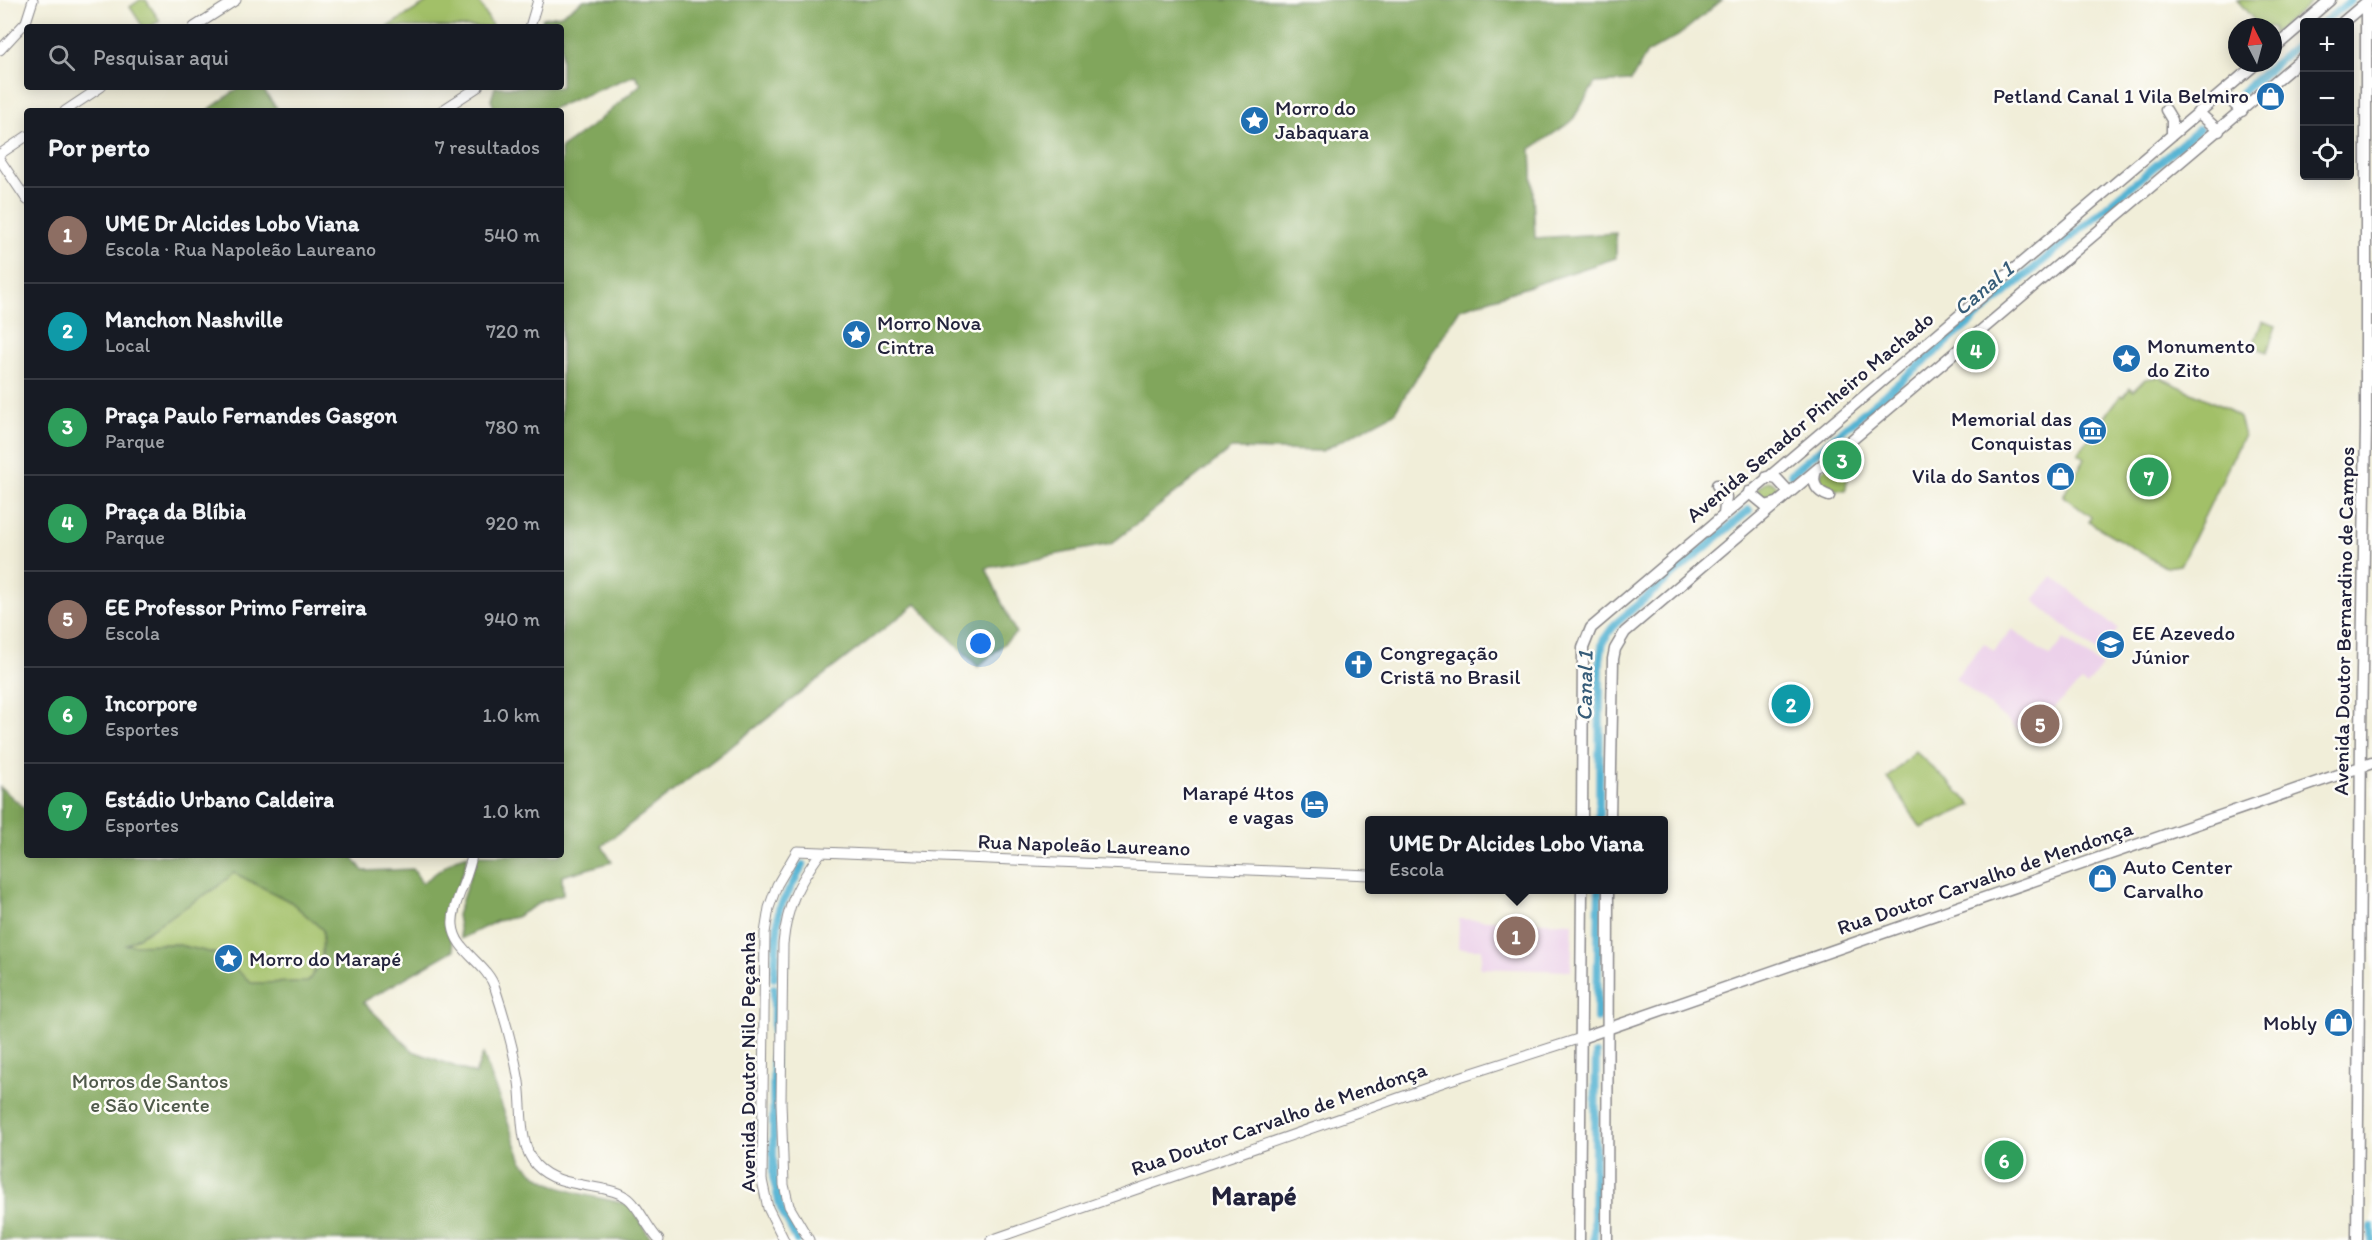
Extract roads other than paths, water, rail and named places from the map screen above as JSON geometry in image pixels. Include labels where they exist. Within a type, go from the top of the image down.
[{"type":"main road","points":[[2282,41],[2330,0]]},
{"type":"main road","points":[[2348,18],[2367,1]]},
{"type":"main road","name":"Avenida Doutor Bernardino de Campos","points":[[2357,1240],[2368,337],[2367,1]]},
{"type":"main road","points":[[1610,816],[1613,659],[1619,641],[1640,619],[1941,367],[2133,200],[2219,131],[2300,60]]},
{"type":"main road","name":"Avenida Senador Pinheiro Machado","points":[[1582,816],[1584,640],[1602,618],[2246,72]]},
{"type":"main road","points":[[2222,93],[2242,111]]},
{"type":"main road","points":[[2166,110],[2172,120],[2172,135]]},
{"type":"main road","points":[[2198,112],[2219,131]]},
{"type":"main road","points":[[1816,471],[1813,481],[1815,487],[1829,496]]},
{"type":"main road","points":[[1767,477],[1777,480],[1789,492]]},
{"type":"main road","points":[[1717,485],[1726,497],[1724,514]]},
{"type":"main road","points":[[1749,492],[1766,506],[1777,503]]},
{"type":"main road","name":"Rua Doutor Carvalho de Mendonça","points":[[1581,1038],[2372,763]]},
{"type":"main road","points":[[1579,1240],[1582,894]]},
{"type":"main road","points":[[1607,1240],[1608,894]]},
{"type":"street","points":[[24,24],[33,0]]},
{"type":"street","points":[[199,24],[236,0]]},
{"type":"street","points":[[531,24],[538,0]]},
{"type":"street","points":[[0,50],[24,24]]},
{"type":"street","points":[[69,108],[96,90]]},
{"type":"street","points":[[446,108],[473,90]]},
{"type":"street","points":[[0,154],[24,138]]},
{"type":"street","points":[[0,160],[24,196]]},
{"type":"street","name":"Rua Napoleão Laureano","points":[[797,850],[1365,875]]},
{"type":"street","name":"Avenida Doutor Nilo Peçanha","points":[[784,1240],[768,1208],[762,1180],[763,981],[769,909],[782,873],[797,850]]},
{"type":"street","name":"Avenida Doutor Nilo Peçanha","points":[[809,1240],[789,1206],[784,1185],[783,944],[788,908],[800,882],[821,852]]},
{"type":"street","points":[[472,858],[469,874],[455,907],[453,926],[459,943],[481,965],[495,986],[519,1080],[528,1153],[537,1167],[553,1176],[588,1188],[618,1193],[629,1199],[658,1240]]},
{"type":"street","points":[[763,981],[782,982]]},
{"type":"street","name":"Rua Doutor Carvalho de Mendonça","points":[[992,1240],[1447,1081],[1581,1038]]},
{"type":"waterway","name":"Canal 1","points":[[2329,18],[2351,0]]},
{"type":"waterway","name":"Canal 1","points":[[2242,92],[2300,42]]},
{"type":"waterway","name":"Canal 1","points":[[1791,474],[2199,129]]},
{"type":"waterway","name":"Canal 1","points":[[1599,816],[1600,660],[1603,641],[1615,624],[1749,510]]},
{"type":"waterway","points":[[774,978],[779,909],[803,865]]},
{"type":"waterway","name":"Canal 1","points":[[1597,1018],[1599,894]]},
{"type":"waterway","points":[[774,988],[773,1177],[781,1209],[797,1240]]},
{"type":"waterway","name":"Canal 1","points":[[1594,1240],[1596,1054]]},
{"type":"waterway","points":[[2372,1228],[2372,1240]]},
{"type":"place","name":"Petland Canal 1 Vila Belmiro","points":[[2270,96]]},
{"type":"place","name":"Morro do Jabaquara","points":[[1254,120]]},
{"type":"place","name":"Morro Nova Cintra","points":[[856,335]]},
{"type":"place","name":"Praça da Blíbia","points":[[1976,350]]},
{"type":"place","name":"Monumento do Zito","points":[[2126,358]]},
{"type":"place","name":"Memorial das Conquistas","points":[[2093,431]]},
{"type":"place","name":"Praça Paulo Fernandes Gasgon","points":[[1842,460]]},
{"type":"place","name":"Vila do Santos","points":[[2061,476]]},
{"type":"place","name":"Estádio Urbano Caldeira","points":[[2149,477]]},
{"type":"place","name":"EE Azevedo Júnior","points":[[2111,645]]},
{"type":"place","name":"Congregação Cristã no Brasil","points":[[1359,665]]},
{"type":"place","name":"Manchon Nashville","points":[[1791,704]]},
{"type":"place","name":"EE Professor Primo Ferreira","points":[[2040,724]]},
{"type":"place","name":"Marapé 4tos e vagas","points":[[1315,805]]},
{"type":"place","name":"Auto Center Carvalho","points":[[2102,879]]},
{"type":"place","name":"UME Dr Alcides Lobo Viana","points":[[1516,936]]},
{"type":"place","name":"Morro do Marapé","points":[[228,959]]},
{"type":"place","name":"Mobly","points":[[2338,1023]]},
{"type":"place","name":"Incorpore","points":[[2004,1160]]},
{"type":"district","name":"Marapé","points":[[1254,1196]]},
{"type":"park label","name":"Morros de Santos e São Vicente","points":[[150,1093]]}]
